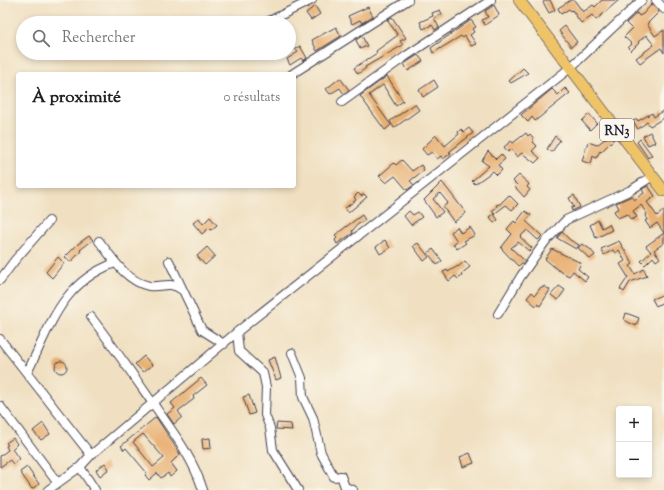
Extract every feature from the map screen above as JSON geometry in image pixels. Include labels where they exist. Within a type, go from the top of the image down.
[{"type":"highway","name":"RN3","points":[[519,0],[664,191]]},
{"type":"street","points":[[279,16],[312,0]]},
{"type":"street","points":[[295,72],[408,0]]},
{"type":"street","points":[[342,102],[406,56],[492,0]]},
{"type":"street","points":[[48,490],[57,482],[80,467],[91,455],[237,332],[570,68],[642,0]]},
{"type":"street","points":[[656,0],[664,9]]},
{"type":"street","points":[[498,314],[521,276],[545,242],[566,220],[631,190],[652,176]]},
{"type":"street","points":[[0,280],[15,260],[49,221]]},
{"type":"street","points":[[99,241],[131,279],[151,286],[169,284],[182,290]]},
{"type":"street","points":[[169,261],[202,330],[224,344]]},
{"type":"street","points":[[27,373],[58,308],[67,296],[84,279],[97,270],[116,263]]},
{"type":"street","points":[[91,317],[126,363],[182,445],[198,474],[203,490]]},
{"type":"street","points":[[237,332],[239,351],[263,373],[266,387],[264,414],[270,428],[273,450],[298,490]]},
{"type":"street","points":[[0,339],[91,455]]},
{"type":"street","points":[[292,353],[300,370],[303,397],[313,418],[321,453],[334,477],[341,476],[345,487],[353,490]]},
{"type":"street","points":[[0,406],[57,482]]},
{"type":"street","points":[[80,467],[95,490]]},
{"type":"building","points":[[550,0],[555,10],[549,13],[543,2]]},
{"type":"building","points":[[571,0],[574,0],[583,12],[593,5],[595,7],[602,0],[619,0],[596,20],[592,15],[581,23],[572,10],[571,11],[569,9],[561,14],[558,8]]},
{"type":"building","points":[[652,4],[659,12],[647,24],[655,36],[664,30],[664,53],[661,48],[640,63],[636,58],[654,45],[646,35],[631,51],[628,48],[632,44],[624,37],[632,29],[626,23],[637,13],[639,16],[643,14]]},
{"type":"building","points":[[494,5],[499,15],[485,25],[482,20],[488,17],[485,11]]},
{"type":"building","points":[[315,6],[320,14],[311,20],[306,13]]},
{"type":"building","points":[[368,7],[373,16],[362,23],[360,20],[352,24],[348,16]]},
{"type":"building","points":[[440,10],[442,14],[434,18],[439,27],[435,30],[432,25],[423,29],[420,22],[433,16],[432,13]]},
{"type":"building","points":[[392,17],[406,38],[400,41],[403,45],[365,67],[366,68],[358,74],[354,68],[377,53],[376,51],[398,35],[387,20]]},
{"type":"building","points":[[471,20],[476,27],[472,29],[474,32],[470,35],[476,44],[471,46],[465,36],[463,38],[461,36],[433,53],[431,48]]},
{"type":"building","points":[[565,26],[577,42],[571,47],[559,31]]},
{"type":"building","points":[[336,27],[341,36],[317,51],[312,40]]},
{"type":"building","points":[[362,36],[367,46],[360,49],[356,40]]},
{"type":"building","points":[[300,46],[307,58],[303,61],[301,58],[290,65],[288,60],[296,60],[296,53],[298,52],[296,48]]},
{"type":"building","points":[[418,55],[423,61],[408,71],[404,64]]},
{"type":"building","points":[[523,68],[528,73],[511,83],[509,81]]},
{"type":"building","points":[[387,76],[403,101],[396,106],[383,85],[369,95],[391,125],[385,130],[360,96]]},
{"type":"building","points":[[340,78],[349,90],[344,94],[340,88],[330,94],[326,89]]},
{"type":"building","points":[[434,80],[438,87],[423,97],[419,90]]},
{"type":"building","points":[[565,88],[570,93],[535,121],[532,117],[528,122],[521,115],[552,89],[558,95]]},
{"type":"building","points":[[415,104],[419,110],[394,128],[390,121]]},
{"type":"building","points":[[664,110],[664,118],[650,126],[647,122],[638,129],[633,121],[637,119],[638,121],[652,113],[654,117]]},
{"type":"building","points":[[589,114],[597,123],[590,130],[582,121]]},
{"type":"building","points":[[469,128],[473,133],[449,152],[451,153],[443,159],[441,156],[437,159],[432,152],[427,155],[422,149],[436,135],[445,146],[459,134],[458,132],[461,129],[464,132]]},
{"type":"building","points":[[650,132],[655,142],[648,145],[643,136]]},
{"type":"building","points":[[526,133],[528,136],[530,134],[534,139],[532,141],[537,146],[532,151],[540,158],[535,163],[522,153],[517,157],[511,149],[508,152],[504,147],[511,141],[513,143]]},
{"type":"building","points":[[610,135],[614,139],[601,152],[600,151],[596,158],[593,156],[591,164],[582,161],[588,142],[597,145]]},
{"type":"building","points":[[555,136],[560,140],[552,152],[547,149]]},
{"type":"building","points":[[640,139],[652,155],[648,158],[637,142]]},
{"type":"building","points":[[488,151],[496,159],[501,154],[505,159],[498,165],[502,170],[497,175],[493,171],[475,184],[472,181],[489,166],[482,161]]},
{"type":"building","points":[[402,160],[412,171],[421,165],[424,170],[410,181],[414,185],[407,190],[395,176],[386,183],[379,176],[394,163],[396,165]]},
{"type":"building","points":[[519,175],[529,184],[527,187],[530,190],[524,197],[515,187],[517,185],[513,181]]},
{"type":"building","points":[[442,182],[466,213],[454,222],[443,207],[448,203],[440,193],[433,199],[443,212],[436,217],[424,200]]},
{"type":"building","points":[[648,186],[655,196],[647,202],[657,216],[664,210],[664,233],[657,223],[650,228],[645,221],[647,220],[645,215],[647,214],[641,205],[633,211],[637,217],[631,220],[627,214],[618,218],[614,211],[619,208],[616,203],[632,196],[634,200],[644,193],[642,189]]},
{"type":"building","points":[[358,193],[361,196],[364,194],[367,197],[348,213],[345,208],[356,200],[354,197]]},
{"type":"building","points":[[509,195],[518,204],[512,210],[506,205],[494,214],[492,211],[497,207],[496,205],[500,204]]},
{"type":"building","points":[[574,195],[580,207],[572,211],[571,208],[574,207],[569,198]]},
{"type":"building","points":[[409,211],[413,215],[418,212],[422,217],[411,225],[404,216]]},
{"type":"building","points":[[525,211],[531,215],[526,221],[542,236],[538,240],[527,230],[520,237],[532,248],[529,251],[518,242],[511,248],[525,261],[518,266],[501,248],[512,234],[507,229],[514,221],[516,223]]},
{"type":"building","points":[[494,214],[498,220],[494,223],[490,217]]},
{"type":"building","points":[[362,215],[365,220],[357,225],[352,231],[353,233],[337,244],[335,240],[337,238],[335,235]]},
{"type":"building","points":[[210,217],[217,225],[211,230],[209,228],[202,234],[193,223],[199,218],[203,224]]},
{"type":"building","points":[[598,220],[602,228],[609,224],[612,230],[596,238],[590,225]]},
{"type":"building","points":[[457,227],[461,233],[470,227],[475,235],[464,241],[466,243],[457,249],[453,244],[457,241],[451,232]]},
{"type":"building","points":[[562,232],[570,240],[579,245],[576,249],[557,238]]},
{"type":"building","points":[[664,233],[664,243],[654,250],[660,258],[656,261],[653,257],[645,265],[641,261],[651,252],[646,246]]},
{"type":"building","points":[[89,236],[93,240],[80,250],[81,251],[71,262],[65,257],[78,244]]},
{"type":"building","points":[[385,240],[390,248],[380,254],[376,247]]},
{"type":"building","points":[[619,241],[633,264],[630,266],[635,274],[644,269],[647,276],[630,282],[624,292],[620,289],[628,277],[620,264],[625,261],[619,250],[615,253],[613,250],[604,255],[601,249]]},
{"type":"building","points":[[418,243],[429,257],[424,261],[413,246]]},
{"type":"building","points":[[582,244],[590,249],[595,255],[590,259],[578,248]]},
{"type":"building","points":[[207,247],[215,256],[205,265],[197,256]]},
{"type":"building","points":[[433,249],[442,261],[437,265],[428,253]]},
{"type":"building","points":[[552,249],[581,263],[578,269],[588,277],[585,281],[573,271],[569,276],[558,270],[545,259]]},
{"type":"building","points":[[58,257],[64,263],[52,278],[46,272]]},
{"type":"building","points":[[465,261],[470,267],[461,274],[462,276],[458,279],[455,276],[449,281],[443,272],[447,270],[448,272],[458,267]]},
{"type":"building","points":[[544,286],[550,290],[540,306],[537,304],[536,306],[527,298],[532,292],[535,295],[541,287],[543,288]]},
{"type":"building","points":[[559,286],[565,290],[558,300],[551,295]]},
{"type":"building","points":[[664,294],[663,302],[656,306],[652,299]]},
{"type":"building","points":[[626,313],[639,318],[636,326],[624,320]]},
{"type":"building","points":[[144,356],[152,365],[143,372],[135,364]]},
{"type":"building","points":[[275,357],[281,378],[276,380],[268,360]]},
{"type":"building","points":[[59,361],[63,361],[67,367],[63,373],[59,373],[55,369],[55,365]]},
{"type":"building","points":[[201,378],[207,385],[193,396],[194,399],[178,411],[182,417],[174,424],[167,414],[175,408],[171,403]]},
{"type":"building","points":[[249,395],[255,413],[249,415],[243,397]]},
{"type":"building","points":[[156,417],[180,454],[171,463],[177,471],[170,477],[168,473],[161,478],[157,473],[149,480],[145,475],[147,473],[126,448],[124,450],[121,446]],"holes":[[[143,434],[164,458],[153,467],[133,442]]]},
{"type":"building","points":[[43,423],[50,434],[41,440],[33,431]]},
{"type":"building","points":[[277,423],[291,424],[292,430],[276,429]]},
{"type":"building","points":[[13,438],[17,444],[12,449],[19,459],[13,464],[10,460],[0,467],[0,456],[8,450],[6,446],[8,445],[6,443]]},
{"type":"building","points":[[210,438],[211,448],[203,449],[202,439]]},
{"type":"building","points":[[470,453],[474,463],[463,467],[460,457]]},
{"type":"building","points":[[105,463],[109,469],[100,476],[96,470]]},
{"type":"building","points":[[27,467],[39,484],[32,489],[20,472]]}]
